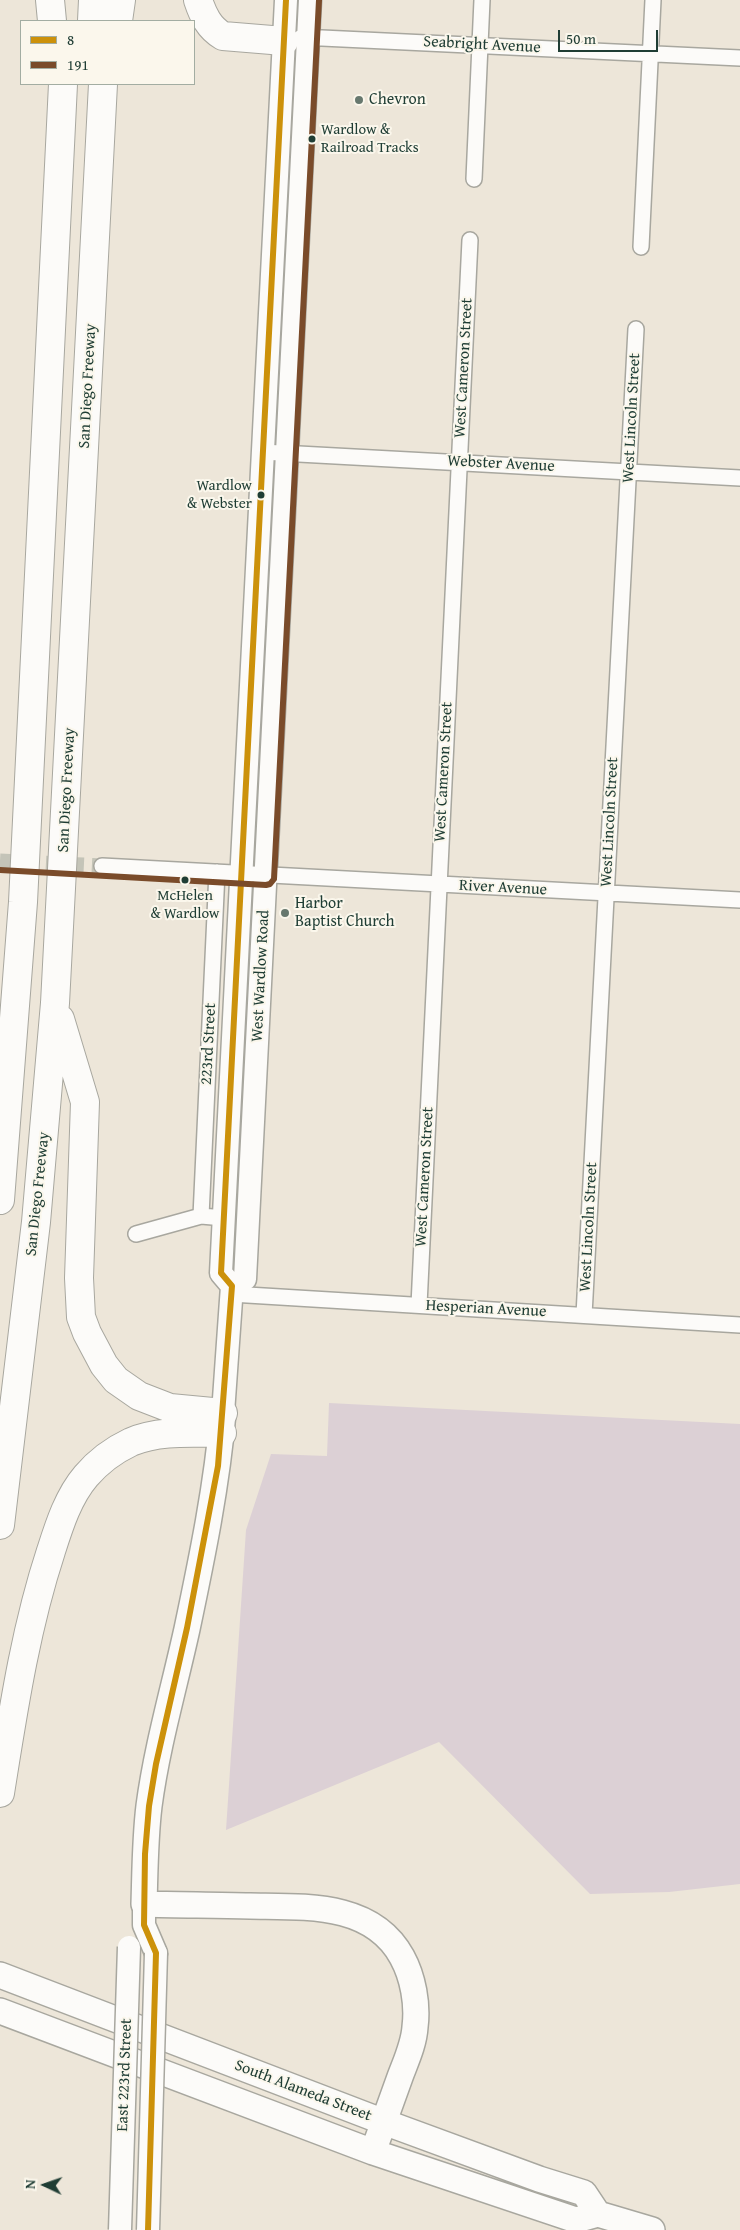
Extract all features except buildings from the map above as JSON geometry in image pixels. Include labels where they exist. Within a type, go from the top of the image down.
[{"type":"highway","points":[[50,0],[52,20]]},
{"type":"highway","points":[[66,20],[68,0]]},
{"type":"highway","points":[[198,0],[208,22],[215,31],[223,36],[296,39]]},
{"type":"highway","points":[[83,20],[105,8]]},
{"type":"highway","points":[[57,85],[60,128]]},
{"type":"highway","points":[[1,1187],[23,902],[63,85]]},
{"type":"highway","points":[[1,1187],[21,1131],[26,1080],[53,622],[98,86]]},
{"type":"highway","points":[[52,1047],[39,1008],[62,620],[79,239],[98,86]]},
{"type":"highway","name":"San Diego Freeway","points":[[0,1525],[35,1231],[56,1003],[101,133],[98,86]]},
{"type":"highway","points":[[56,1003],[85,1102],[79,1287],[81,1317],[86,1333],[104,1365],[116,1380],[139,1396],[170,1408],[222,1423]]},
{"type":"highway","points":[[0,1793],[16,1694],[35,1604],[56,1533],[78,1487],[85,1477],[106,1457],[133,1441],[222,1423]]},
{"type":"main road","name":"West Wardlow Road","points":[[286,0],[296,39],[287,453],[245,1279],[232,1290],[221,1273],[262,452],[296,39],[310,0]]},
{"type":"main road","name":"East 223rd Street","points":[[148,2230],[156,1953],[144,1915],[145,1854],[149,1806],[156,1764],[187,1628],[208,1520],[222,1423],[232,1290]]},
{"type":"main road","points":[[144,1915],[307,1907],[348,1914],[368,1921],[384,1933],[398,1950],[410,1971],[416,2027],[410,2050],[373,2152]]},
{"type":"main road","name":"East 223rd Street","points":[[120,2230],[129,1947],[144,1915]]},
{"type":"main road","name":"South Alameda Street","points":[[0,1975],[384,2122],[539,2179],[584,2193],[598,2214]]},
{"type":"main road","name":"South Alameda Street","points":[[0,2011],[373,2152],[576,2220],[598,2214],[652,2230]]},
{"type":"street","points":[[474,179],[482,0]]},
{"type":"street","points":[[641,246],[653,0]]},
{"type":"street","name":"Seabright Avenue","points":[[296,39],[480,45],[740,58]]},
{"type":"street","name":"West Cameron Street","points":[[419,1305],[470,240]]},
{"type":"street","name":"West Lincoln Street","points":[[584,1315],[636,329]]},
{"type":"street","name":"Webster Avenue","points":[[262,452],[740,478]]},
{"type":"street","name":"River Avenue","points":[[102,866],[740,900]]},
{"type":"street","name":"223rd Street","points":[[200,1216],[216,872]]},
{"type":"street","points":[[136,1234],[200,1216],[224,1218]]},
{"type":"street","name":"Hesperian Avenue","points":[[232,1290],[419,1305],[740,1324]]},
{"type":"shaded area","points":[[329,1403],[740,1424],[740,1884],[669,1892],[590,1894],[439,1742],[226,1830],[246,1530],[271,1454],[327,1456]]},
{"type":"tunnel","points":[[0,861],[102,866]]},
{"type":"transit line","name":"8","points":[[148,2230],[156,1953],[144,1925],[145,1854],[149,1806],[156,1764],[187,1628],[218,1466],[232,1286],[221,1273],[286,0]]},
{"type":"transit line","name":"191","points":[[0,870],[266,885],[270,884],[274,879],[319,0]]},
{"type":"place","name":"Chevron","points":[[359,100]]},
{"type":"place","name":"Wardlow & Railroad Tracks","points":[[312,139]]},
{"type":"place","name":"Wardlow & Webster","points":[[261,495]]},
{"type":"place","name":"McHelen & Wardlow","points":[[185,880]]},
{"type":"place","name":"Harbor Baptist Church","points":[[285,913]]}]
